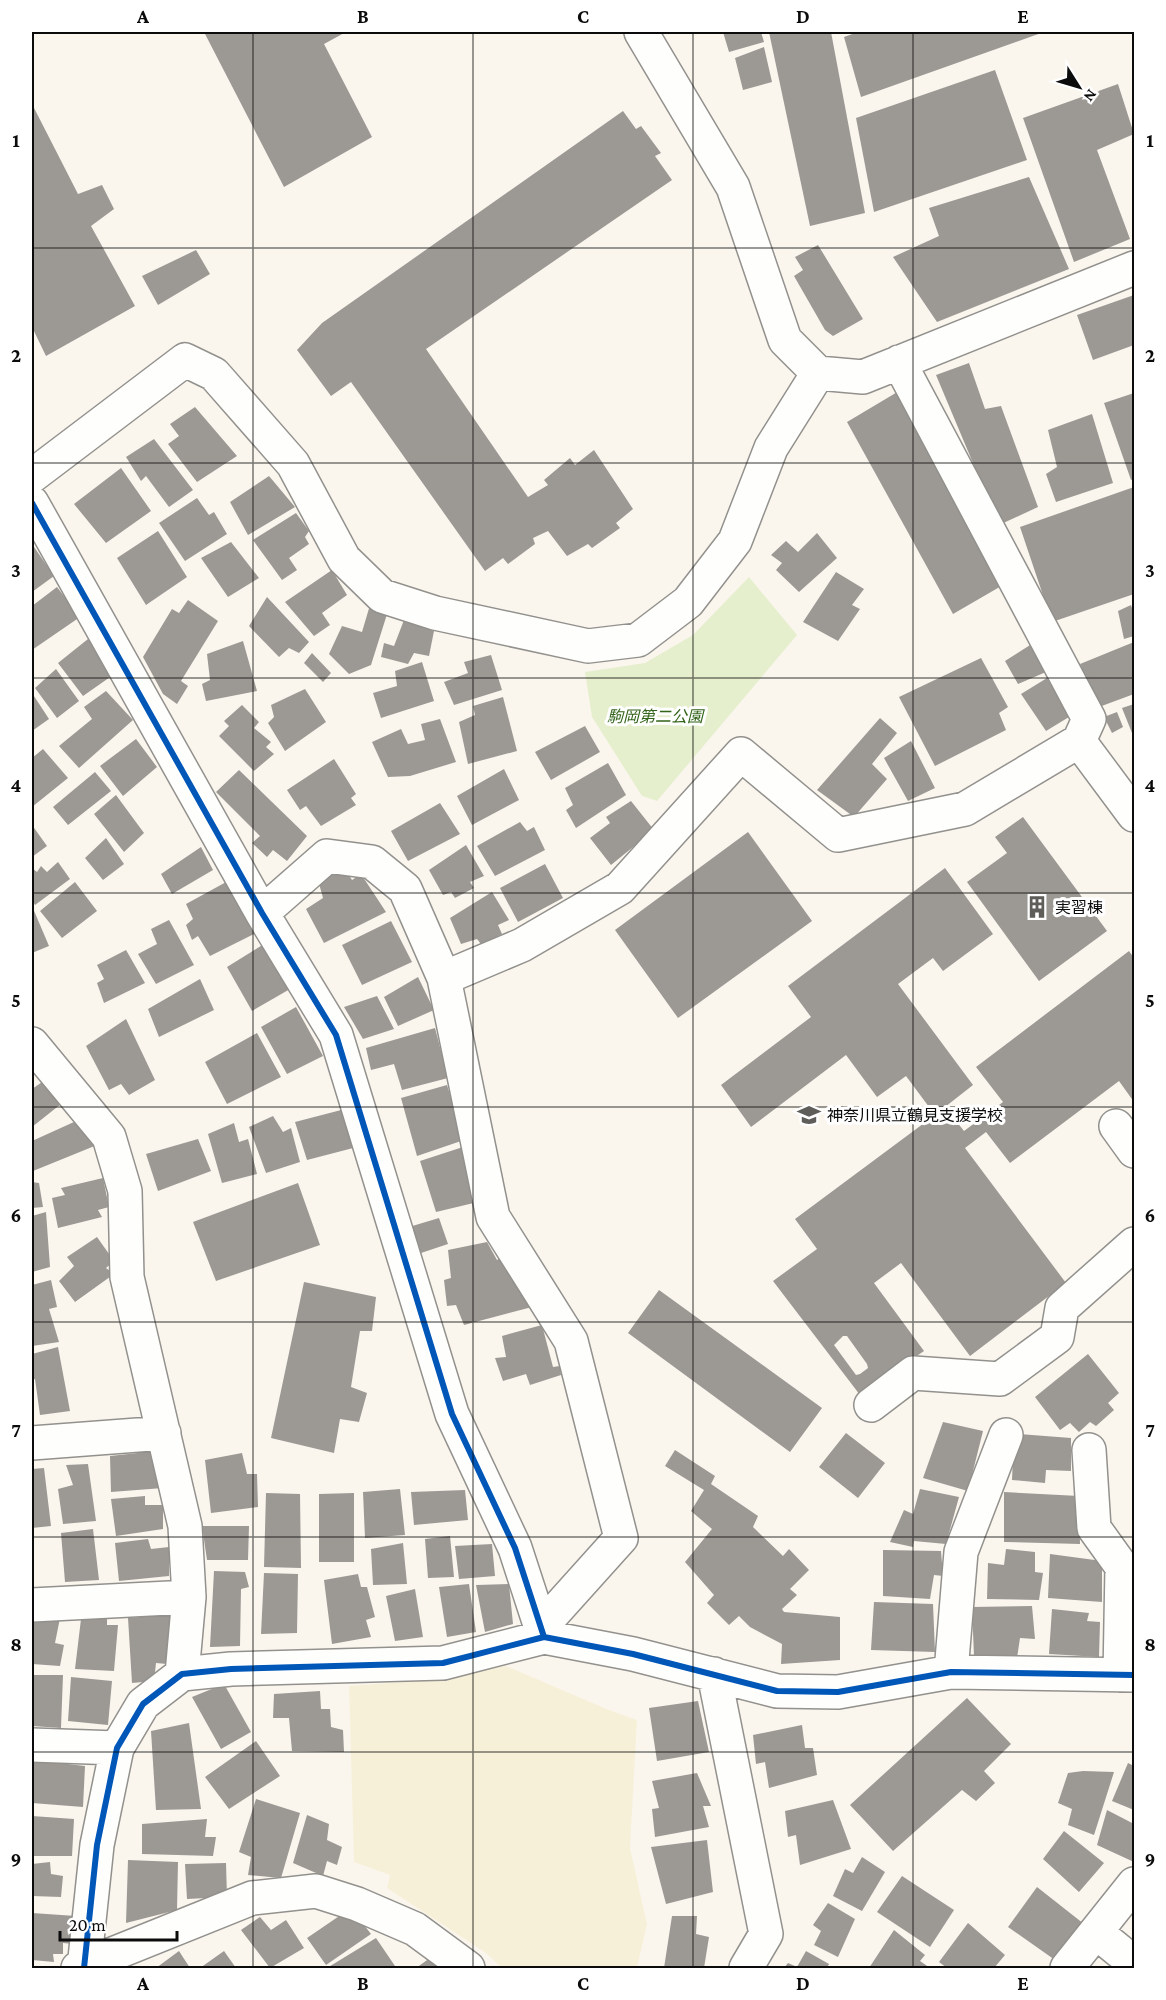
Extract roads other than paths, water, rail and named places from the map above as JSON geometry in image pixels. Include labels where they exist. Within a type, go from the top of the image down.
[{"type":"street","points":[[641,32],[733,188],[785,340],[818,373],[863,377],[1134,268]]},
{"type":"street","points":[[32,477],[185,360],[214,374],[292,464],[344,559],[382,596],[435,613],[588,646],[638,640],[688,602],[735,542],[771,448],[818,373]]},
{"type":"street","points":[[444,978],[522,945],[620,888],[741,754],[838,835],[965,809],[1079,741],[1089,719],[899,362]]},
{"type":"street","points":[[32,503],[262,914],[336,1035],[452,1414],[515,1548],[543,1632]]},
{"type":"street","points":[[1079,741],[1134,815]]},
{"type":"street","points":[[262,914],[327,856],[372,862],[405,889],[444,978],[493,1217],[571,1341],[621,1538],[543,1632]]},
{"type":"street","points":[[32,1044],[109,1137],[125,1191],[127,1277],[185,1526],[189,1597],[182,1674]]},
{"type":"street","points":[[871,1405],[913,1373],[999,1379],[1057,1337],[1062,1308],[1134,1245]]},
{"type":"street","points":[[32,1443],[164,1433]]},
{"type":"street","points":[[951,1672],[961,1552],[1006,1435]]},
{"type":"street","points":[[468,1968],[415,1929],[357,1904],[316,1891],[252,1898],[81,1968],[97,1845],[117,1748],[143,1704],[182,1674],[231,1669],[443,1663],[543,1632],[777,1691],[838,1692],[951,1672],[1127,1675],[1122,1567],[1094,1528],[1089,1450]]},
{"type":"street","points":[[32,1605],[189,1597]]},
{"type":"street","points":[[714,1674],[766,1934],[746,1968]]},
{"type":"street","points":[[32,1745],[117,1748]]},
{"type":"street","points":[[1067,1968],[1134,1884]]},
{"type":"street","points":[[1096,1932],[1134,1963]]},
{"type":"place","name":"実習棟","points":[[1037,907]]},
{"type":"place","name":"神奈川県立鶴見支援学校","points":[[809,1115]]},
{"type":"park label","name":"駒岡第二公園","points":[[655,716]]}]
